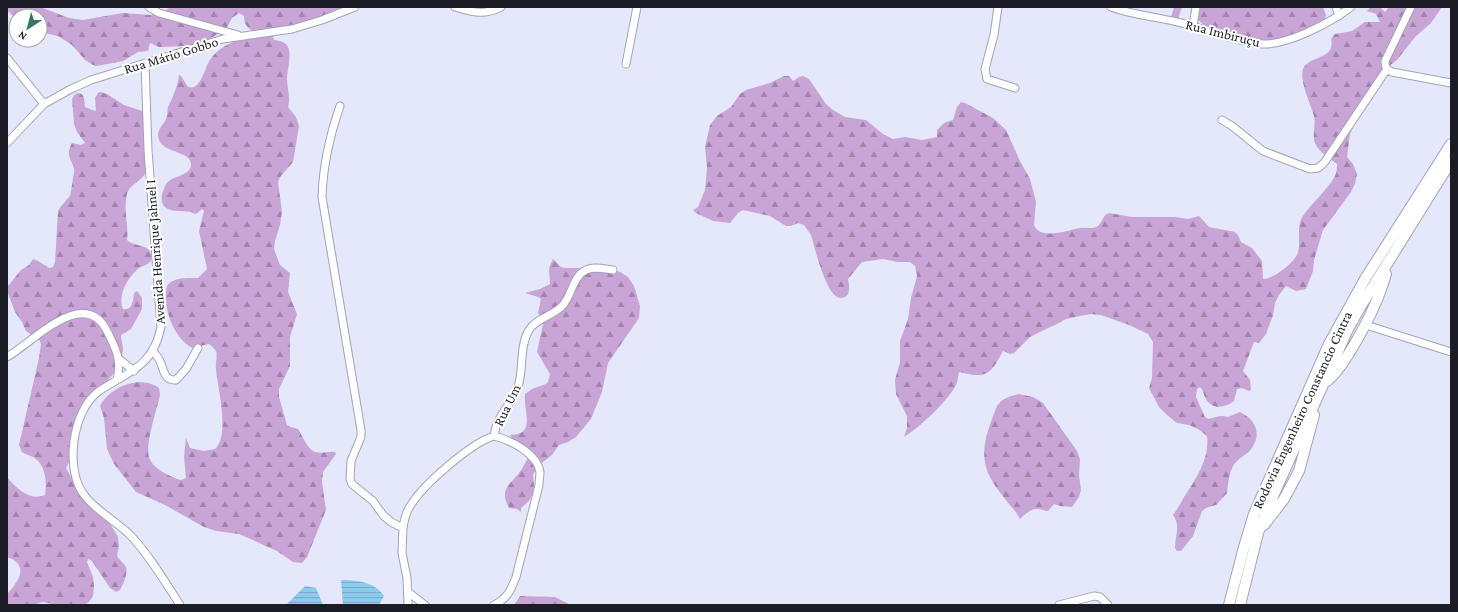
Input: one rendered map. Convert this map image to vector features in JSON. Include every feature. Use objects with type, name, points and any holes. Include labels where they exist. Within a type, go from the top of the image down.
[{"type":"highway","points":[[1447,158],[1451,140]]},
{"type":"highway","name":"Rodovia Engenheiro Constancio Cintra","points":[[1240,605],[1258,533],[1265,514],[1322,385],[1352,322],[1436,184],[1451,144]]},
{"type":"highway","name":"Rodovia Engenheiro Constancio Cintra","points":[[1229,605],[1254,514],[1329,344],[1351,304],[1447,158]]},
{"type":"highway","points":[[1322,385],[1332,378],[1366,325],[1383,285],[1389,262]]},
{"type":"highway","points":[[1258,533],[1284,499],[1299,471],[1303,460],[1317,397]]},
{"type":"street","points":[[149,7],[159,13],[240,36]]},
{"type":"street","name":"Rua Mário Gobbo","points":[[7,143],[44,104],[91,80],[223,39],[292,29],[322,20],[355,7]]},
{"type":"street","points":[[455,7],[484,13],[501,7]]},
{"type":"street","points":[[626,64],[638,7]]},
{"type":"street","points":[[998,7],[994,35],[985,74],[987,79],[1015,88]]},
{"type":"street","name":"Rua Imbiruçu","points":[[1111,7],[1136,15],[1193,26],[1261,44],[1272,44],[1321,27],[1351,7]]},
{"type":"street","points":[[1193,26],[1196,7]]},
{"type":"street","points":[[1336,7],[1339,16]]},
{"type":"street","points":[[1411,7],[1385,61],[1385,66],[1392,72],[1451,83]]},
{"type":"street","points":[[7,58],[44,104]]},
{"type":"street","name":"Avenida Henrique Jahnel I","points":[[145,63],[148,150],[161,327],[159,338],[153,351],[145,362],[134,371],[95,394],[89,400],[82,412],[74,441],[75,475],[79,487],[88,500],[130,535],[143,550],[180,605]]},
{"type":"street","points":[[1222,120],[1232,126],[1263,151],[1310,169],[1318,168],[1324,162],[1387,69]]},
{"type":"street","points":[[340,106],[330,137],[323,175],[322,197],[361,430],[361,437],[351,461],[350,479],[352,484],[374,501],[383,515],[391,522],[403,528]]},
{"type":"street","name":"Rua Um","points":[[494,605],[502,601],[511,588],[516,577],[539,485],[540,473],[538,466],[532,458],[523,449],[508,440],[494,436],[498,420],[517,388],[522,374],[522,353],[529,329],[534,324],[563,306],[582,272],[587,269],[598,268],[613,270]]},
{"type":"street","points":[[7,357],[59,320],[73,314],[86,314],[96,317],[104,326],[118,359],[117,380]]},
{"type":"street","points":[[1366,325],[1451,352]]},
{"type":"street","points":[[153,351],[159,358],[165,376],[169,379],[176,380],[186,369],[198,348]]},
{"type":"street","points":[[118,359],[134,371]]},
{"type":"street","points":[[408,605],[408,592],[403,558],[403,528],[404,518],[409,508],[426,486],[475,445],[494,436]]},
{"type":"street","points":[[408,592],[425,605]]},
{"type":"street","points":[[1058,605],[1094,596],[1100,597],[1108,605]]},
{"type":"green space","points":[[7,7],[43,8],[8,8],[8,11]]},
{"type":"green space","points":[[171,7],[355,7],[275,33],[273,37],[274,40],[285,44],[289,50],[287,79],[289,97],[288,107],[296,117],[299,126],[293,162],[280,177],[278,182],[282,212],[274,249],[280,265],[290,273],[288,292],[297,314],[290,337],[290,366],[279,389],[279,397],[287,425],[298,429],[312,451],[320,453],[335,452],[336,454],[323,472],[322,482],[326,510],[307,557],[302,563],[293,562],[277,551],[239,534],[216,531],[204,527],[165,505],[136,492],[114,464],[107,449],[104,418],[100,406],[111,393],[126,385],[143,383],[151,384],[159,388],[160,395],[152,426],[148,451],[149,457],[158,469],[167,475],[181,480],[186,478],[184,457],[186,438],[190,448],[204,451],[215,449],[219,443],[222,434],[222,411],[216,370],[216,351],[209,344],[192,348],[180,338],[172,324],[166,301],[166,291],[170,283],[174,280],[198,278],[207,269],[199,231],[204,211],[202,209],[196,214],[171,210],[164,206],[162,195],[166,184],[187,172],[191,166],[187,157],[164,146],[158,135],[167,118],[168,107],[176,88],[179,75],[188,87],[196,86],[214,55],[229,44],[253,34],[254,32],[246,26],[244,16],[239,13],[232,18],[226,29],[206,41],[186,46],[159,47],[150,43],[148,51],[138,52],[123,61],[97,66],[85,60],[72,45],[58,36],[48,34],[48,10],[69,18],[83,20],[123,13],[150,15],[159,14]]},
{"type":"green space","points":[[1174,7],[1182,7],[1178,19],[1171,17]]},
{"type":"green space","points":[[1194,7],[1323,7],[1326,15],[1325,19],[1289,40],[1249,41],[1205,26],[1197,19]]},
{"type":"green space","points":[[1370,7],[1380,7],[1385,12],[1389,7],[1442,7],[1431,23],[1415,37],[1397,60],[1384,70],[1372,99],[1354,125],[1350,134],[1347,157],[1353,164],[1357,174],[1355,184],[1351,192],[1323,230],[1314,260],[1313,271],[1306,289],[1296,291],[1286,286],[1275,303],[1273,315],[1266,334],[1259,343],[1254,342],[1243,371],[1250,380],[1251,390],[1249,391],[1242,388],[1237,389],[1234,401],[1219,407],[1209,403],[1200,387],[1197,389],[1196,397],[1205,417],[1208,419],[1220,416],[1228,417],[1240,412],[1250,418],[1257,432],[1252,448],[1235,463],[1231,470],[1227,493],[1216,505],[1202,511],[1193,536],[1181,551],[1177,551],[1175,548],[1177,523],[1173,515],[1201,469],[1206,453],[1207,436],[1198,429],[1189,425],[1177,423],[1159,407],[1149,388],[1152,378],[1153,342],[1148,334],[1129,325],[1101,315],[1091,314],[1066,319],[1030,337],[1014,353],[1010,354],[1003,351],[995,365],[987,373],[976,375],[959,372],[956,385],[947,399],[925,421],[904,437],[907,428],[907,416],[896,394],[895,380],[900,362],[900,341],[908,319],[911,298],[917,276],[915,266],[910,262],[897,262],[883,259],[862,262],[848,279],[848,294],[840,298],[830,289],[826,281],[811,235],[804,225],[798,223],[791,226],[786,226],[770,216],[743,210],[738,213],[730,223],[713,221],[693,210],[698,207],[705,190],[707,168],[705,147],[710,125],[717,116],[731,107],[740,94],[746,90],[770,83],[784,76],[789,76],[793,81],[803,76],[809,79],[826,104],[833,110],[845,117],[866,120],[883,134],[893,139],[905,137],[922,140],[937,137],[937,130],[944,123],[953,120],[957,107],[961,102],[993,118],[1006,130],[1030,179],[1036,202],[1034,225],[1037,230],[1048,234],[1080,228],[1094,228],[1099,225],[1105,215],[1109,213],[1132,217],[1175,217],[1188,219],[1199,216],[1209,227],[1235,232],[1241,242],[1252,248],[1262,261],[1263,279],[1267,279],[1278,274],[1293,261],[1299,248],[1299,229],[1301,220],[1324,192],[1337,171],[1337,164],[1322,152],[1315,143],[1314,116],[1304,86],[1302,74],[1303,69],[1311,61],[1330,51],[1331,39],[1335,34],[1352,31],[1365,22],[1380,22],[1376,14],[1367,11]]},
{"type":"green space","points":[[100,92],[107,94],[124,105],[142,111],[146,119],[148,147],[146,170],[143,177],[128,191],[126,212],[127,240],[147,248],[151,254],[151,261],[139,268],[131,276],[125,287],[121,298],[123,309],[131,307],[134,293],[137,291],[142,298],[142,309],[131,329],[121,335],[123,350],[121,360],[113,375],[92,399],[85,415],[70,461],[66,468],[85,501],[111,525],[118,537],[119,546],[117,556],[126,567],[126,576],[120,590],[116,592],[110,588],[92,561],[88,559],[87,562],[93,577],[94,586],[93,596],[89,602],[84,605],[57,605],[43,602],[33,605],[7,605],[7,595],[18,580],[20,568],[16,562],[7,557],[7,477],[23,492],[34,497],[45,495],[46,486],[42,466],[35,458],[22,452],[19,445],[41,344],[40,341],[26,331],[15,312],[8,293],[8,286],[21,270],[29,265],[33,259],[49,268],[53,267],[55,262],[58,211],[70,196],[74,173],[69,156],[70,148],[72,143],[81,145],[85,143],[77,132],[74,124],[72,99],[74,95],[78,93],[82,94],[85,107],[95,111],[95,98]]},
{"type":"green space","points":[[553,259],[561,267],[565,268],[607,268],[620,272],[628,277],[634,286],[640,306],[639,318],[608,363],[602,392],[591,419],[576,437],[559,445],[552,455],[538,466],[533,475],[533,493],[529,501],[521,508],[521,512],[517,509],[509,508],[506,502],[505,492],[506,488],[520,471],[529,456],[519,449],[510,435],[518,434],[526,427],[525,394],[532,389],[546,384],[550,374],[537,352],[543,324],[538,313],[541,299],[525,293],[540,289],[550,284],[549,268]]},
{"type":"green space","points":[[1019,394],[1033,397],[1043,403],[1077,451],[1080,459],[1079,475],[1081,490],[1079,497],[1072,507],[1054,504],[1048,511],[1033,509],[1020,519],[998,490],[987,471],[984,450],[986,437],[997,406],[1003,400]]},
{"type":"green space","points":[[520,596],[555,597],[571,605],[514,605]]},
{"type":"water","points":[[341,580],[359,581],[371,585],[380,591],[384,596],[379,605],[343,605]]},
{"type":"water","points":[[305,586],[316,588],[323,605],[286,605]]}]
